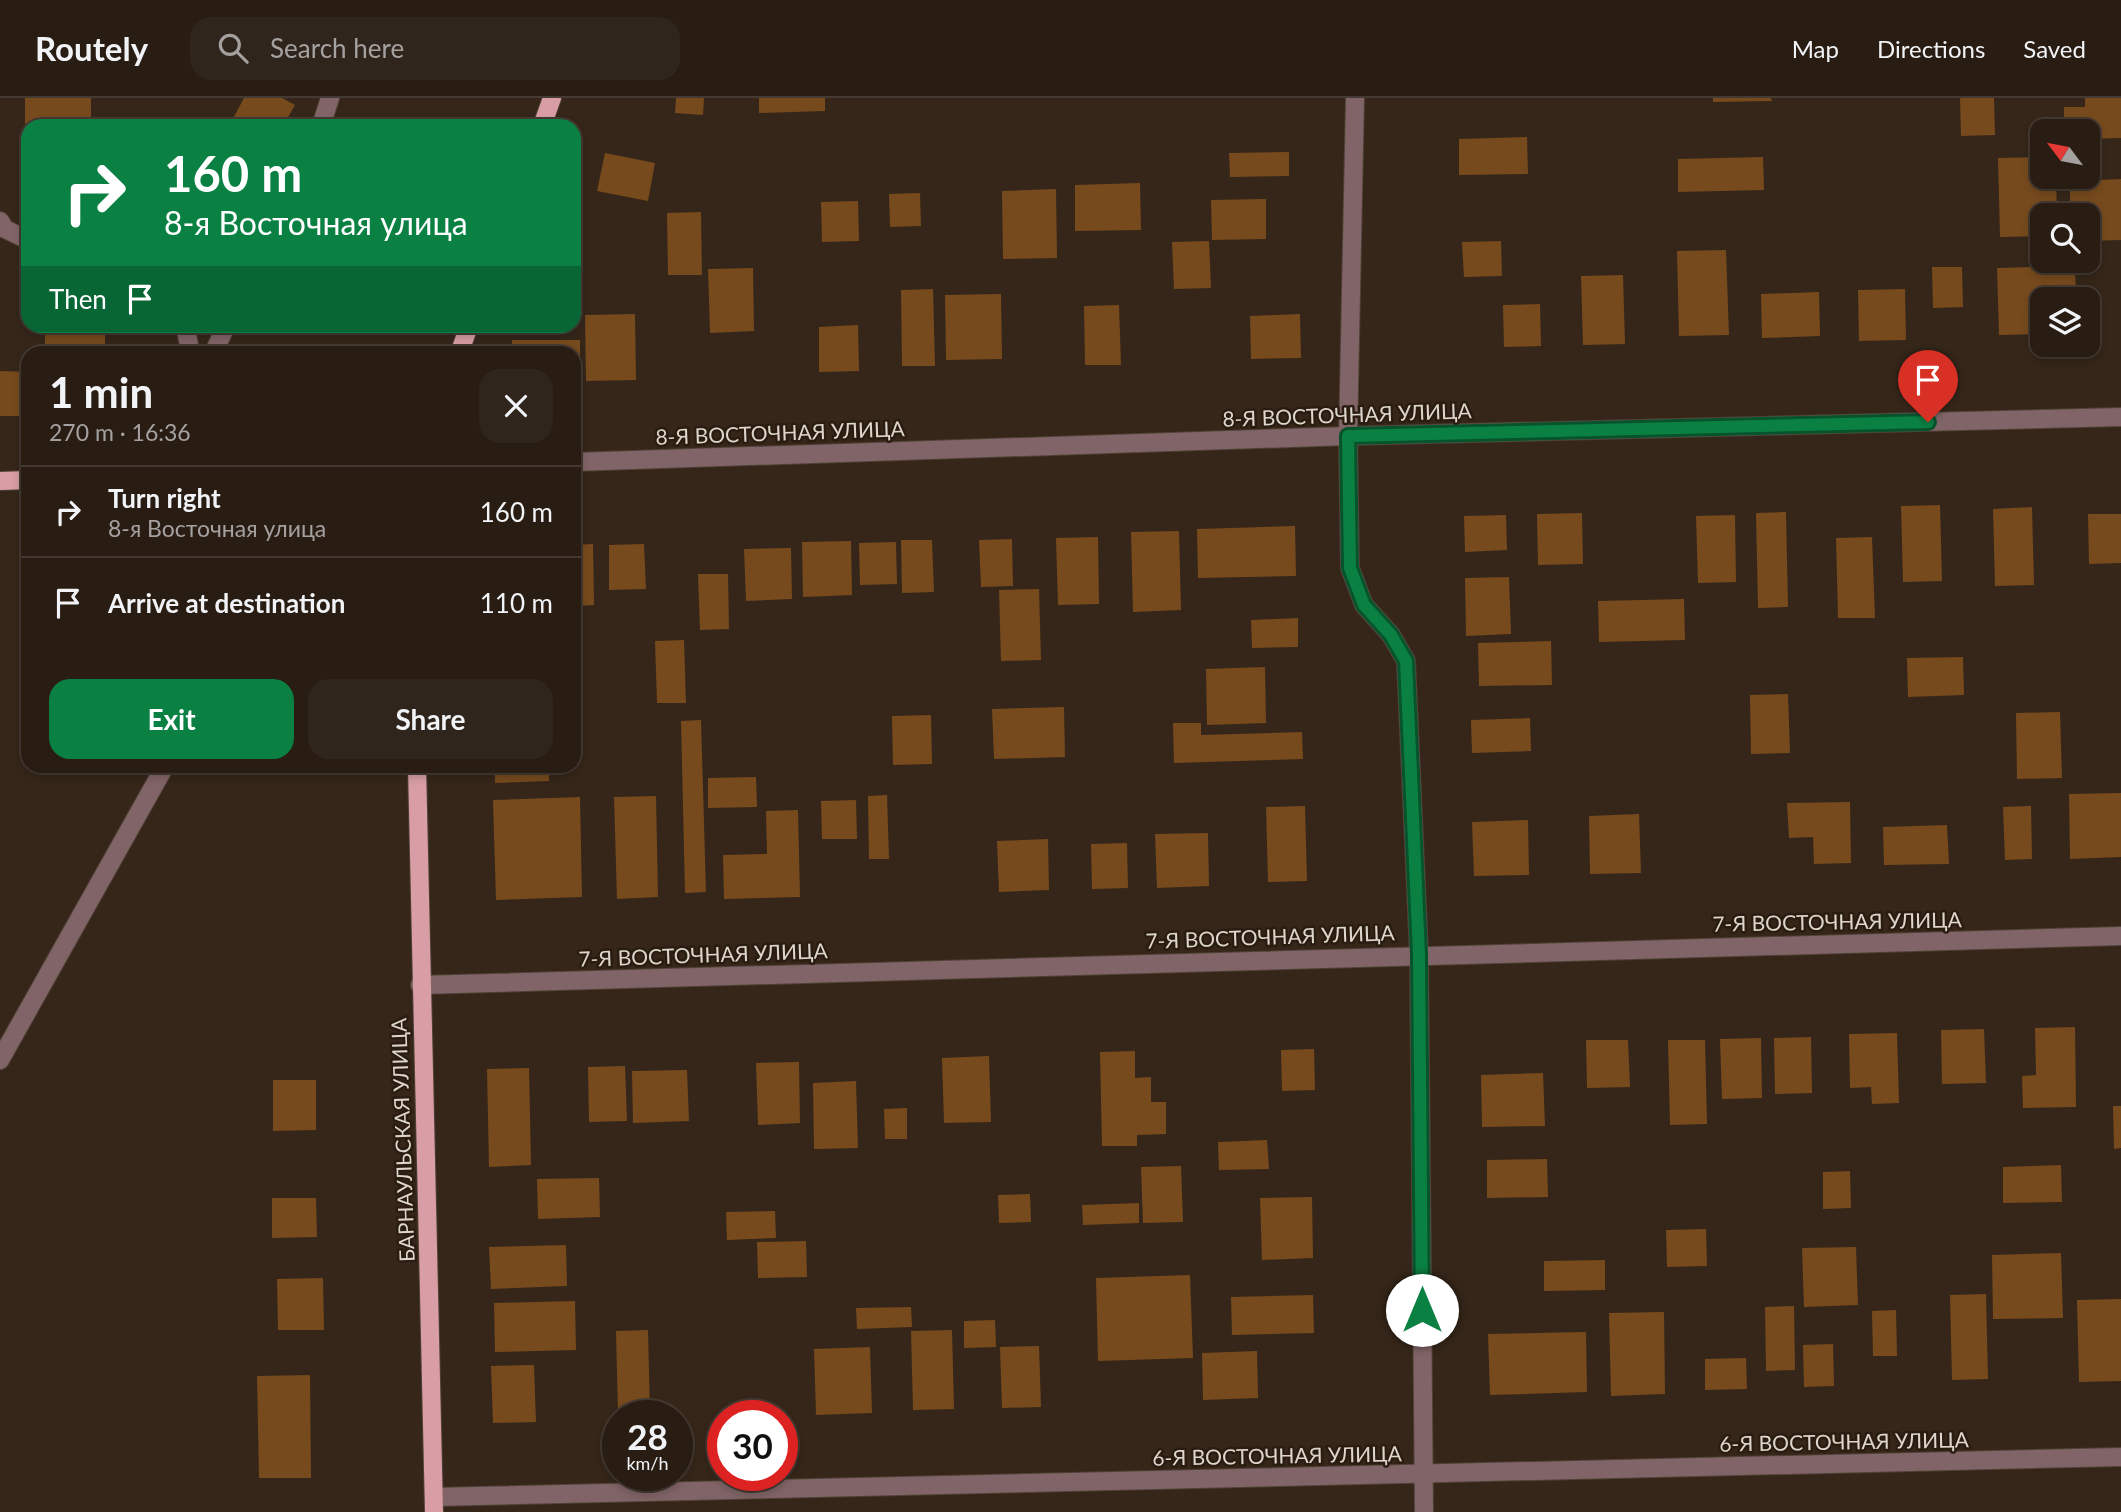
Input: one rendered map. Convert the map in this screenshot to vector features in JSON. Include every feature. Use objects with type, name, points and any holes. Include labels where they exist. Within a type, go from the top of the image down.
[{"type":"main road","points":[[544,119],[552,98]]},
{"type":"main road","points":[[0,481],[21,480]]},
{"type":"main road","name":"БАРНАУЛЬСКАЯ УЛИЦА","points":[[417,773],[434,1504]]},
{"type":"street","points":[[323,119],[330,98]]},
{"type":"street","points":[[1355,98],[1348,436],[1350,568],[1364,605],[1391,635],[1406,661],[1419,954],[1424,1512]]},
{"type":"street","points":[[0,220],[5,229],[21,237]]},
{"type":"street","name":"8-Я ВОСТОЧНАЯ УЛИЦА","points":[[581,462],[1348,436],[2121,417]]},
{"type":"street","points":[[0,1059],[160,773]]},
{"type":"street","name":"7-Я ВОСТОЧНАЯ УЛИЦА","points":[[421,985],[1419,954],[2121,936]]},
{"type":"street","name":"6-Я ВОСТОЧНАЯ УЛИЦА","points":[[434,1504],[2121,1457]]},
{"type":"building","points":[[25,98],[91,98],[91,119],[25,119]]},
{"type":"building","points":[[244,98],[282,98],[295,105],[287,119],[233,119]]},
{"type":"building","points":[[676,98],[704,98],[703,115],[675,113]]},
{"type":"building","points":[[759,98],[825,98],[825,111],[759,113]]},
{"type":"building","points":[[1713,98],[1771,98],[1772,101],[1713,102]]},
{"type":"building","points":[[1960,98],[1994,98],[1995,135],[1961,136]]},
{"type":"building","points":[[2085,98],[2121,98],[2121,138],[2100,139],[2100,119],[2064,119],[2064,107],[2085,107]]},
{"type":"building","points":[[1527,137],[1528,174],[1459,175],[1459,139]]},
{"type":"building","points":[[1289,152],[1289,176],[1230,177],[1229,153]]},
{"type":"building","points":[[605,153],[655,163],[648,201],[597,191]]},
{"type":"building","points":[[1763,157],[1764,190],[1678,192],[1678,159]]},
{"type":"building","points":[[2030,157],[2030,189],[2056,189],[2057,203],[2030,203],[2030,236],[2000,237],[1998,158]]},
{"type":"building","points":[[2121,179],[2121,240],[2100,241],[2100,203],[2070,203],[2070,189],[2100,189],[2100,180]]},
{"type":"building","points":[[1140,183],[1141,230],[1075,231],[1075,185]]},
{"type":"building","points":[[1056,189],[1057,258],[1003,259],[1002,191]]},
{"type":"building","points":[[920,193],[921,226],[890,227],[889,194]]},
{"type":"building","points":[[1266,199],[1266,239],[1212,240],[1211,200]]},
{"type":"building","points":[[858,201],[859,241],[822,242],[821,202]]},
{"type":"building","points":[[701,212],[702,275],[668,275],[667,213]]},
{"type":"building","points":[[1209,241],[1211,288],[1174,289],[1172,242]]},
{"type":"building","points":[[1501,241],[1502,276],[1464,277],[1462,242]]},
{"type":"building","points":[[1726,250],[1729,335],[1679,336],[1677,251]]},
{"type":"building","points":[[1932,267],[1962,267],[1963,307],[1933,308]]},
{"type":"building","points":[[2030,267],[2030,273],[2075,273],[2076,287],[2030,287],[2030,334],[1999,335],[1997,268]]},
{"type":"building","points":[[753,268],[754,331],[710,333],[708,269]]},
{"type":"building","points":[[1623,275],[1625,344],[1583,345],[1581,276]]},
{"type":"building","points":[[933,289],[935,366],[902,366],[901,290]]},
{"type":"building","points":[[1905,289],[1906,340],[1859,341],[1858,290]]},
{"type":"building","points":[[1819,292],[1820,336],[1762,338],[1761,294]]},
{"type":"building","points":[[1001,294],[1002,359],[946,360],[945,295]]},
{"type":"building","points":[[1540,304],[1541,346],[1504,347],[1503,305]]},
{"type":"building","points":[[1119,305],[1121,365],[1085,365],[1084,306]]},
{"type":"building","points":[[635,314],[636,380],[586,381],[585,315]]},
{"type":"building","points":[[1300,314],[1301,358],[1251,359],[1250,316]]},
{"type":"building","points":[[858,325],[859,371],[819,372],[819,327]]},
{"type":"building","points":[[45,333],[105,333],[105,346],[45,346]]},
{"type":"building","points":[[512,340],[580,340],[580,346],[512,346]]},
{"type":"building","points":[[0,371],[21,372],[21,416],[0,416]]},
{"type":"building","points":[[1940,505],[1942,581],[1903,582],[1901,506]]},
{"type":"building","points":[[2032,507],[2034,585],[1995,586],[1993,509]]},
{"type":"building","points":[[1786,512],[1788,607],[1758,608],[1756,513]]},
{"type":"building","points":[[1582,513],[1583,564],[1538,565],[1537,514]]},
{"type":"building","points":[[2088,514],[2121,514],[2121,563],[2089,564]]},
{"type":"building","points":[[1506,515],[1507,550],[1465,552],[1464,516]]},
{"type":"building","points":[[1735,515],[1736,582],[1698,583],[1696,516]]},
{"type":"building","points":[[1295,526],[1296,576],[1198,578],[1197,529]]},
{"type":"building","points":[[1179,531],[1181,610],[1133,612],[1131,532]]},
{"type":"building","points":[[1098,537],[1099,604],[1058,605],[1056,538]]},
{"type":"building","points":[[1872,537],[1875,618],[1838,618],[1836,538]]},
{"type":"building","points":[[1012,539],[1013,586],[981,587],[979,540]]},
{"type":"building","points":[[901,540],[932,540],[934,592],[902,593]]},
{"type":"building","points":[[851,541],[852,595],[803,597],[802,542]]},
{"type":"building","points":[[896,542],[897,584],[860,585],[859,543]]},
{"type":"building","points":[[593,544],[594,605],[581,606],[581,545]]},
{"type":"building","points":[[644,544],[646,589],[609,590],[609,545]]},
{"type":"building","points":[[791,548],[792,599],[746,601],[744,549]]},
{"type":"building","points":[[698,574],[728,574],[729,629],[700,630]]},
{"type":"building","points":[[1509,577],[1511,634],[1466,636],[1465,578]]},
{"type":"building","points":[[1039,589],[1041,660],[1001,661],[999,590]]},
{"type":"building","points":[[1684,599],[1685,640],[1599,642],[1598,601]]},
{"type":"building","points":[[1298,618],[1298,647],[1252,648],[1251,620]]},
{"type":"building","points":[[684,640],[686,703],[657,703],[655,641]]},
{"type":"building","points":[[1551,641],[1552,685],[1479,686],[1478,643]]},
{"type":"building","points":[[1963,657],[1964,695],[1908,697],[1907,658]]},
{"type":"building","points":[[1265,667],[1266,723],[1207,725],[1206,669]]},
{"type":"building","points":[[1788,694],[1790,753],[1751,754],[1750,695]]},
{"type":"building","points":[[1064,707],[1065,757],[994,759],[992,709]]},
{"type":"building","points":[[2060,712],[2062,778],[2017,779],[2016,713]]},
{"type":"building","points":[[931,715],[932,764],[893,765],[892,716]]},
{"type":"building","points":[[1530,718],[1531,751],[1472,753],[1471,720]]},
{"type":"building","points":[[701,720],[706,892],[685,893],[681,721]]},
{"type":"building","points":[[1173,723],[1201,723],[1201,735],[1302,732],[1303,759],[1174,763]]},
{"type":"building","points":[[495,773],[549,773],[549,781],[495,783]]},
{"type":"building","points":[[756,777],[757,807],[708,808],[708,778]]},
{"type":"building","points":[[2121,793],[2121,857],[2070,859],[2069,794]]},
{"type":"building","points":[[887,795],[889,859],[869,859],[868,796]]},
{"type":"building","points":[[656,796],[658,897],[617,899],[614,797]]},
{"type":"building","points":[[580,797],[582,897],[496,900],[493,800]]},
{"type":"building","points":[[856,800],[857,839],[822,839],[821,801]]},
{"type":"building","points":[[1850,802],[1851,863],[1814,864],[1813,837],[1789,838],[1787,803]]},
{"type":"building","points":[[1305,806],[1307,881],[1268,882],[1266,807]]},
{"type":"building","points":[[2031,806],[2032,859],[2005,860],[2003,807]]},
{"type":"building","points":[[798,810],[800,897],[724,899],[723,855],[767,854],[766,811]]},
{"type":"building","points":[[1639,814],[1641,873],[1590,874],[1589,816]]},
{"type":"building","points":[[1528,820],[1529,875],[1474,876],[1472,822]]},
{"type":"building","points":[[1947,825],[1949,864],[1884,865],[1883,827]]},
{"type":"building","points":[[1208,833],[1209,886],[1157,888],[1155,834]]},
{"type":"building","points":[[1048,839],[1049,890],[999,892],[997,841]]},
{"type":"building","points":[[1127,843],[1128,888],[1092,889],[1091,844]]},
{"type":"building","points":[[2075,1027],[2076,1107],[2023,1108],[2022,1076],[2036,1075],[2035,1028]]},
{"type":"building","points":[[1984,1029],[1986,1083],[1942,1084],[1941,1030]]},
{"type":"building","points":[[1897,1033],[1899,1103],[1872,1104],[1871,1087],[1850,1088],[1849,1034]]},
{"type":"building","points":[[1811,1037],[1812,1093],[1775,1094],[1774,1038]]},
{"type":"building","points":[[1761,1038],[1762,1098],[1722,1099],[1720,1039]]},
{"type":"building","points":[[1586,1040],[1628,1040],[1630,1087],[1587,1088]]},
{"type":"building","points":[[1668,1040],[1705,1040],[1707,1124],[1670,1125]]},
{"type":"building","points":[[1314,1049],[1315,1090],[1282,1091],[1281,1050]]},
{"type":"building","points":[[1135,1051],[1135,1078],[1151,1077],[1151,1102],[1166,1102],[1166,1134],[1137,1135],[1137,1146],[1102,1146],[1100,1052]]},
{"type":"building","points":[[989,1056],[991,1122],[944,1123],[942,1058]]},
{"type":"building","points":[[799,1062],[800,1123],[758,1125],[756,1063]]},
{"type":"building","points":[[625,1066],[627,1121],[589,1122],[588,1067]]},
{"type":"building","points":[[529,1068],[531,1165],[489,1167],[487,1069]]},
{"type":"building","points":[[687,1070],[689,1121],[633,1123],[632,1071]]},
{"type":"building","points":[[1543,1073],[1545,1126],[1482,1127],[1481,1075]]},
{"type":"building","points":[[273,1080],[316,1080],[316,1130],[273,1131]]},
{"type":"building","points":[[856,1081],[858,1148],[814,1149],[813,1083]]},
{"type":"building","points":[[2113,1106],[2121,1106],[2121,1148],[2114,1149]]},
{"type":"building","points":[[907,1108],[907,1139],[885,1139],[884,1109]]},
{"type":"building","points":[[1267,1140],[1269,1169],[1219,1170],[1218,1142]]},
{"type":"building","points":[[1547,1159],[1548,1197],[1487,1198],[1487,1160]]},
{"type":"building","points":[[2061,1165],[2062,1202],[2003,1203],[2003,1167]]},
{"type":"building","points":[[1181,1166],[1183,1222],[1143,1223],[1141,1167]]},
{"type":"building","points":[[1850,1171],[1851,1208],[1823,1209],[1823,1172]]},
{"type":"building","points":[[599,1178],[600,1217],[538,1219],[537,1179]]},
{"type":"building","points":[[1030,1194],[1031,1222],[999,1223],[998,1195]]},
{"type":"building","points":[[1312,1197],[1313,1258],[1262,1260],[1260,1198]]},
{"type":"building","points":[[272,1198],[316,1198],[317,1237],[272,1238]]},
{"type":"building","points":[[1139,1203],[1139,1223],[1083,1225],[1082,1205]]},
{"type":"building","points":[[775,1211],[776,1238],[727,1240],[726,1212]]},
{"type":"building","points":[[1706,1229],[1707,1266],[1667,1267],[1666,1230]]},
{"type":"building","points":[[806,1241],[807,1277],[758,1278],[757,1242]]},
{"type":"building","points":[[566,1245],[567,1286],[491,1289],[489,1247]]},
{"type":"building","points":[[1856,1247],[1858,1305],[1804,1307],[1802,1248]]},
{"type":"building","points":[[2061,1253],[2063,1318],[1993,1319],[1992,1255]]},
{"type":"building","points":[[1605,1260],[1605,1290],[1544,1291],[1544,1261]]},
{"type":"building","points":[[1190,1275],[1193,1358],[1098,1361],[1096,1278]]},
{"type":"building","points":[[323,1278],[324,1330],[278,1330],[277,1279]]},
{"type":"building","points":[[1986,1294],[1988,1379],[1952,1380],[1950,1295]]},
{"type":"building","points":[[1313,1295],[1314,1333],[1232,1335],[1231,1297]]},
{"type":"building","points":[[2121,1299],[2121,1381],[2079,1382],[2077,1300]]},
{"type":"building","points":[[575,1301],[576,1350],[495,1352],[494,1303]]},
{"type":"building","points":[[1794,1306],[1795,1370],[1766,1371],[1765,1307]]},
{"type":"building","points":[[911,1307],[912,1327],[857,1329],[856,1308]]},
{"type":"building","points":[[1896,1310],[1897,1356],[1873,1356],[1872,1311]]},
{"type":"building","points":[[1664,1312],[1665,1394],[1611,1396],[1609,1313]]},
{"type":"building","points":[[995,1320],[996,1347],[964,1348],[964,1321]]},
{"type":"building","points":[[648,1330],[650,1400],[618,1400],[616,1331]]},
{"type":"building","points":[[952,1330],[954,1409],[913,1410],[911,1331]]},
{"type":"building","points":[[1586,1332],[1587,1392],[1490,1395],[1488,1334]]},
{"type":"building","points":[[1833,1344],[1834,1386],[1804,1387],[1803,1345]]},
{"type":"building","points":[[1039,1346],[1041,1407],[1002,1408],[1000,1347]]},
{"type":"building","points":[[870,1347],[872,1413],[816,1415],[814,1349]]},
{"type":"building","points":[[1257,1351],[1258,1398],[1203,1400],[1202,1353]]},
{"type":"building","points":[[1746,1358],[1747,1389],[1705,1390],[1705,1359]]},
{"type":"building","points":[[534,1365],[536,1422],[493,1423],[491,1366]]},
{"type":"building","points":[[310,1375],[311,1478],[259,1478],[257,1376]]},
{"type":"route","points":[[1422,1310],[1419,954],[1406,661],[1391,635],[1364,605],[1350,568],[1348,436],[1928,422]]}]
